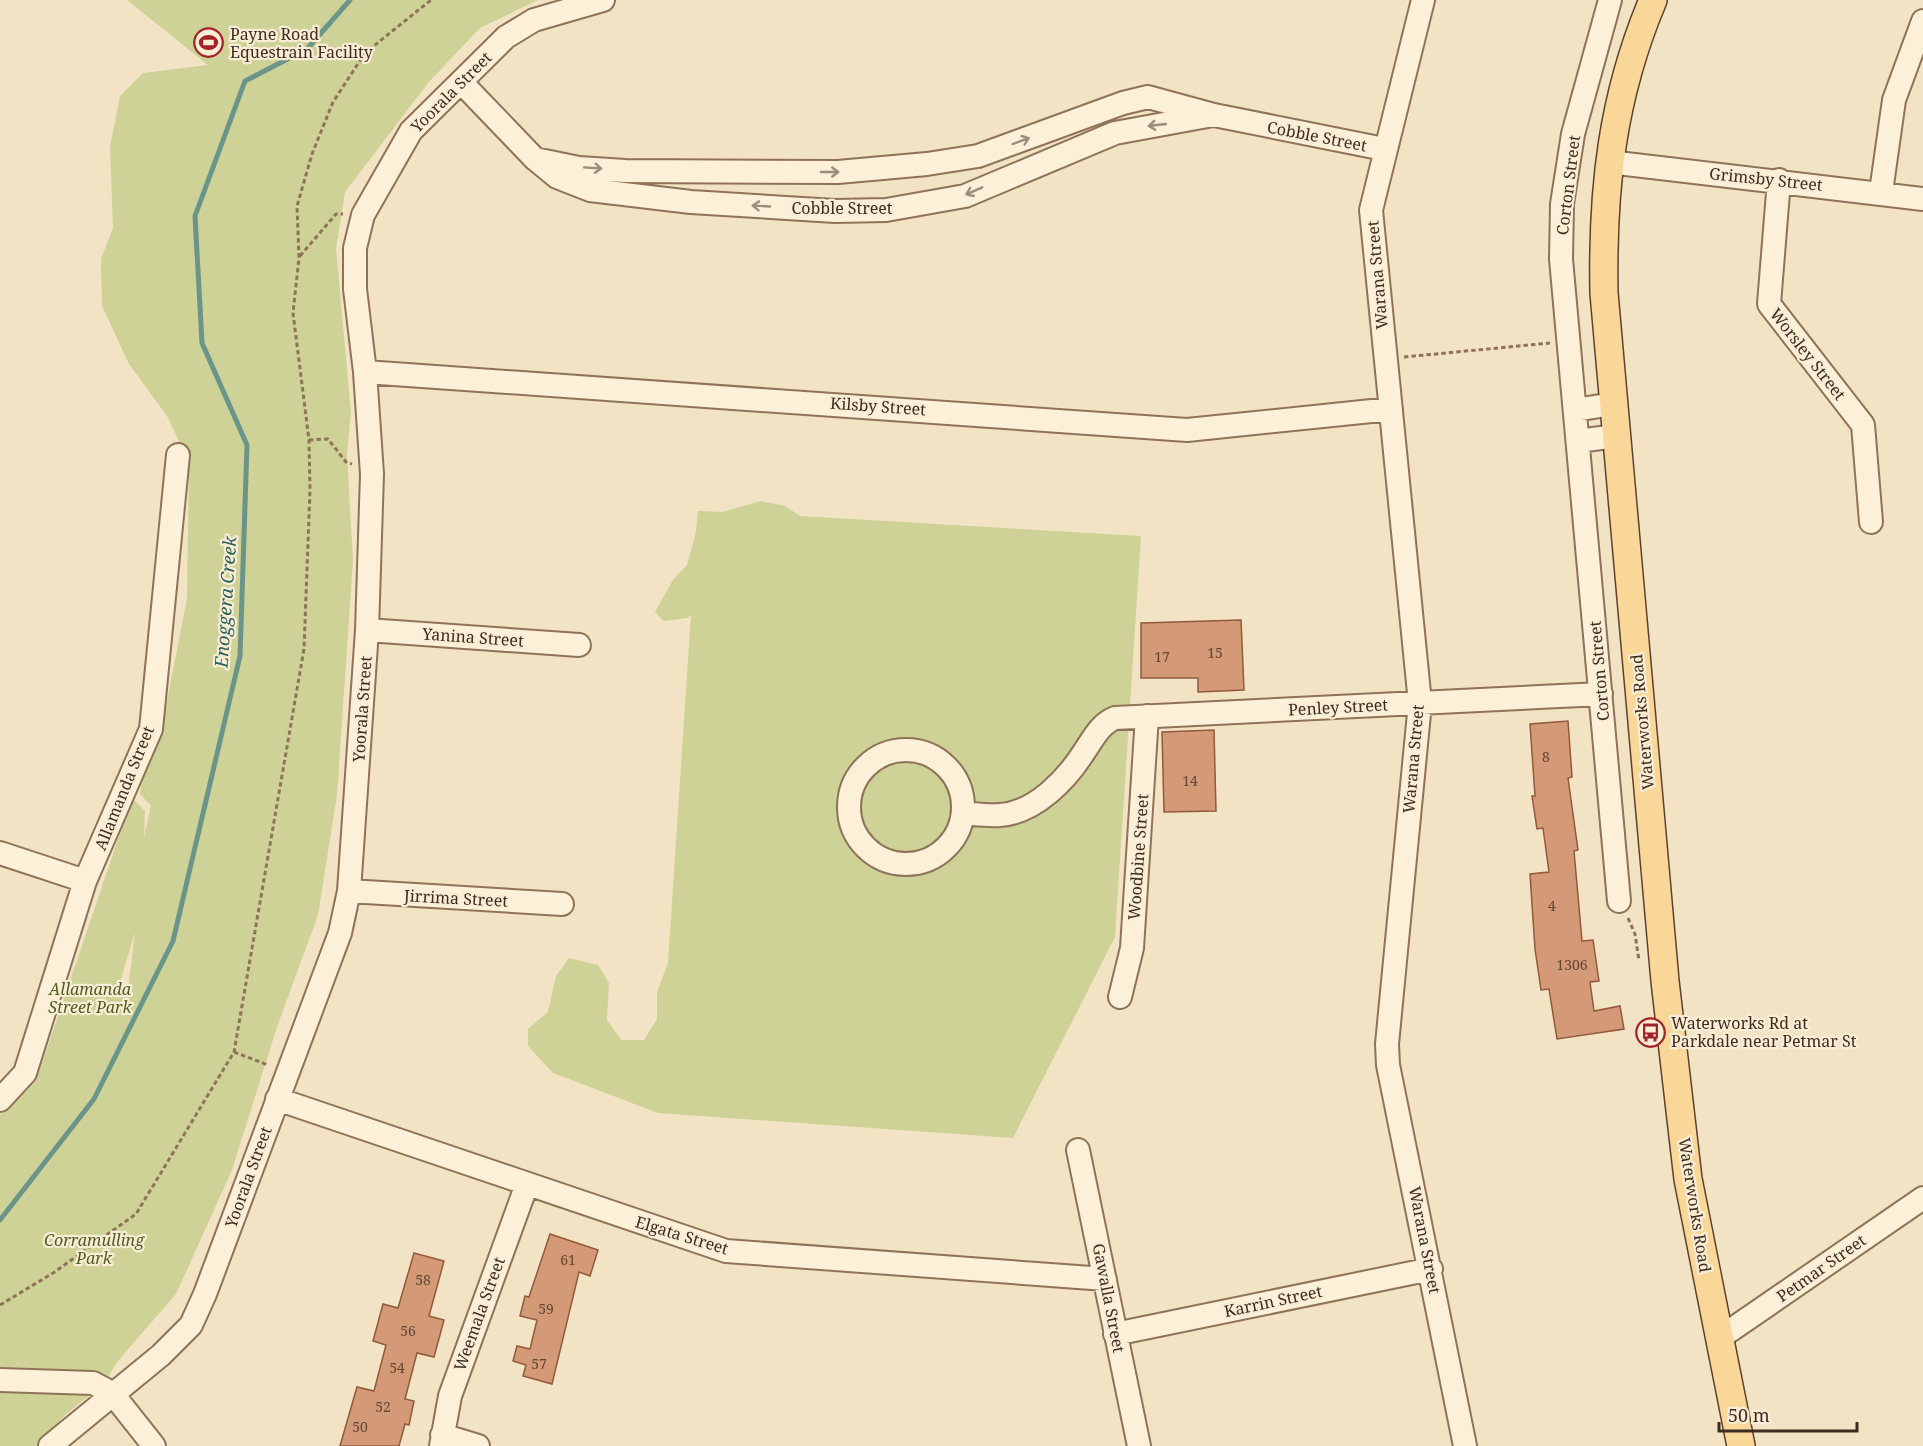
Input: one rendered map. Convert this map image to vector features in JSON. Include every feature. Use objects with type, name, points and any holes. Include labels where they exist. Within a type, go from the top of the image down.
[{"type":"main road","name":"Waterworks Road","points":[[1653,0],[1628,70],[1609,162],[1603,223],[1604,293],[1665,981],[1688,1179],[1741,1446]]},
{"type":"street","name":"Yoorala Street","points":[[50,1446],[161,1355],[190,1325],[340,933],[350,891],[367,630],[372,471],[365,372],[355,289],[355,248],[363,215],[411,131],[520,26],[603,0]]},
{"type":"street","name":"Warana Street","points":[[1423,0],[1384,149],[1371,210],[1420,703],[1387,1044],[1388,1065],[1465,1446]]},
{"type":"street","name":"Corton Street","points":[[1610,0],[1574,134],[1562,204],[1560,259],[1619,900]]},
{"type":"street","points":[[1881,192],[1894,100],[1923,21]]},
{"type":"street","name":"Cobble Street","points":[[461,82],[535,159],[557,177],[590,190],[691,202],[835,210],[886,210],[965,196],[1115,132],[1214,115]]},
{"type":"street","name":"Cobble Street","points":[[535,159],[579,168],[625,171],[838,172],[927,164],[978,156],[1148,97],[1214,115],[1384,149]]},
{"type":"street","name":"Grimsby Street","points":[[1609,162],[1881,192],[1923,199]]},
{"type":"street","name":"Worsley Street","points":[[1779,180],[1769,304],[1863,425],[1871,522]]},
{"type":"street","name":"Kilsby Street","points":[[365,372],[1187,430],[1390,409]]},
{"type":"street","points":[[1575,410],[1613,404]]},
{"type":"street","points":[[1578,441],[1616,436]]},
{"type":"street","name":"Allamanda Street","points":[[0,1100],[25,1073],[85,881],[151,729],[178,455]]},
{"type":"street","name":"Yanina Street","points":[[367,630],[579,645]]},
{"type":"street","name":"Penley Street","points":[[963,813],[1002,815],[1023,808],[1043,797],[1064,778],[1107,722],[1115,718],[1601,694]]},
{"type":"street","name":"Woodbine Street","points":[[1120,997],[1132,948],[1147,716]]},
{"type":"street","points":[[909,750],[927,754],[943,763],[955,778],[962,794],[963,813],[957,832],[946,848],[930,859],[911,864],[892,863],[874,855],[860,842],[851,825],[848,805],[852,787],[868,765],[891,751],[909,750]]},
{"type":"street","points":[[0,853],[85,881]]},
{"type":"street","name":"Jirrima Street","points":[[350,891],[562,904]]},
{"type":"street","name":"Elgata Street","points":[[277,1099],[726,1251],[1105,1279]]},
{"type":"street","name":"Gawalla Street","points":[[1078,1150],[1139,1446]]},
{"type":"street","name":"Weemala Street","points":[[442,1440],[450,1396],[527,1184]]},
{"type":"street","name":"Petmar Street","points":[[1718,1339],[1923,1198]]},
{"type":"street","name":"Karrin Street","points":[[1115,1334],[1431,1269]]},
{"type":"street","points":[[0,1380],[93,1383],[112,1393],[154,1446]]},
{"type":"street","points":[[442,1440],[478,1446]]},
{"type":"path","points":[[0,1305],[53,1273],[136,1214],[234,1052],[304,648],[310,490],[309,440],[293,313],[299,258],[297,206],[312,154],[333,102],[365,52],[430,0]]},
{"type":"path","points":[[299,258],[336,214],[363,215]]},
{"type":"path","points":[[1385,358],[1568,341]]},
{"type":"path","points":[[309,440],[328,439],[346,462],[372,471]]},
{"type":"path","points":[[234,1052],[288,1072]]},
{"type":"green space","name":"Corramulling Park","points":[[127,0],[538,0],[480,28],[428,83],[345,192],[336,249],[351,412],[347,455],[353,561],[337,795],[318,915],[277,1027],[232,1170],[176,1294],[117,1362],[104,1384],[66,1414],[37,1446],[0,1446],[0,1115],[36,1081],[132,798],[145,811],[144,837],[151,806],[140,794],[141,786],[165,711],[187,598],[189,462],[167,416],[129,364],[102,306],[101,259],[113,228],[110,147],[120,96],[143,73],[208,65]],"holes":[[[135,932],[128,990],[116,996]]]},
{"type":"green space","points":[[761,501],[785,506],[800,516],[1141,536],[1115,937],[1013,1138],[658,1113],[553,1073],[528,1046],[528,1029],[548,1012],[556,976],[569,958],[598,965],[609,983],[607,1020],[621,1040],[644,1040],[657,1019],[657,992],[668,963],[691,614],[688,618],[663,621],[655,612],[673,580],[687,565],[696,532],[698,511],[723,512]]},
{"type":"building","points":[[1241,620],[1244,690],[1198,692],[1198,678],[1141,678],[1141,623]]},
{"type":"building","points":[[1568,721],[1572,777],[1568,778],[1578,850],[1574,851],[1582,941],[1593,940],[1599,981],[1590,982],[1594,1011],[1620,1006],[1624,1029],[1557,1039],[1549,989],[1541,990],[1535,949],[1530,874],[1549,872],[1543,828],[1537,829],[1532,796],[1535,796],[1530,724]]},
{"type":"building","points":[[1214,730],[1216,811],[1164,812],[1162,732]]},
{"type":"building","points":[[550,1234],[598,1250],[590,1276],[579,1272],[552,1384],[523,1376],[526,1365],[513,1361],[517,1346],[530,1349],[537,1320],[520,1316],[525,1296],[529,1297]]},
{"type":"building","points":[[414,1253],[444,1261],[429,1316],[444,1320],[434,1357],[417,1353],[405,1399],[414,1401],[409,1425],[405,1424],[399,1446],[340,1446],[357,1387],[374,1391],[386,1345],[373,1341],[383,1304],[398,1308]]},
{"type":"waterway","name":"Enoggera Creek","points":[[0,1220],[94,1099],[173,941],[240,656],[247,445],[202,343],[195,216],[245,81],[307,49],[350,0]]},
{"type":"place","name":"Payne Road Equestrain Facility","points":[[209,43]]},
{"type":"place","name":"Waterworks Rd at Parkdale near Petmar St","points":[[1650,1032]]},
{"type":"park label","name":"Allamanda Street Park","points":[[90,998]]}]
